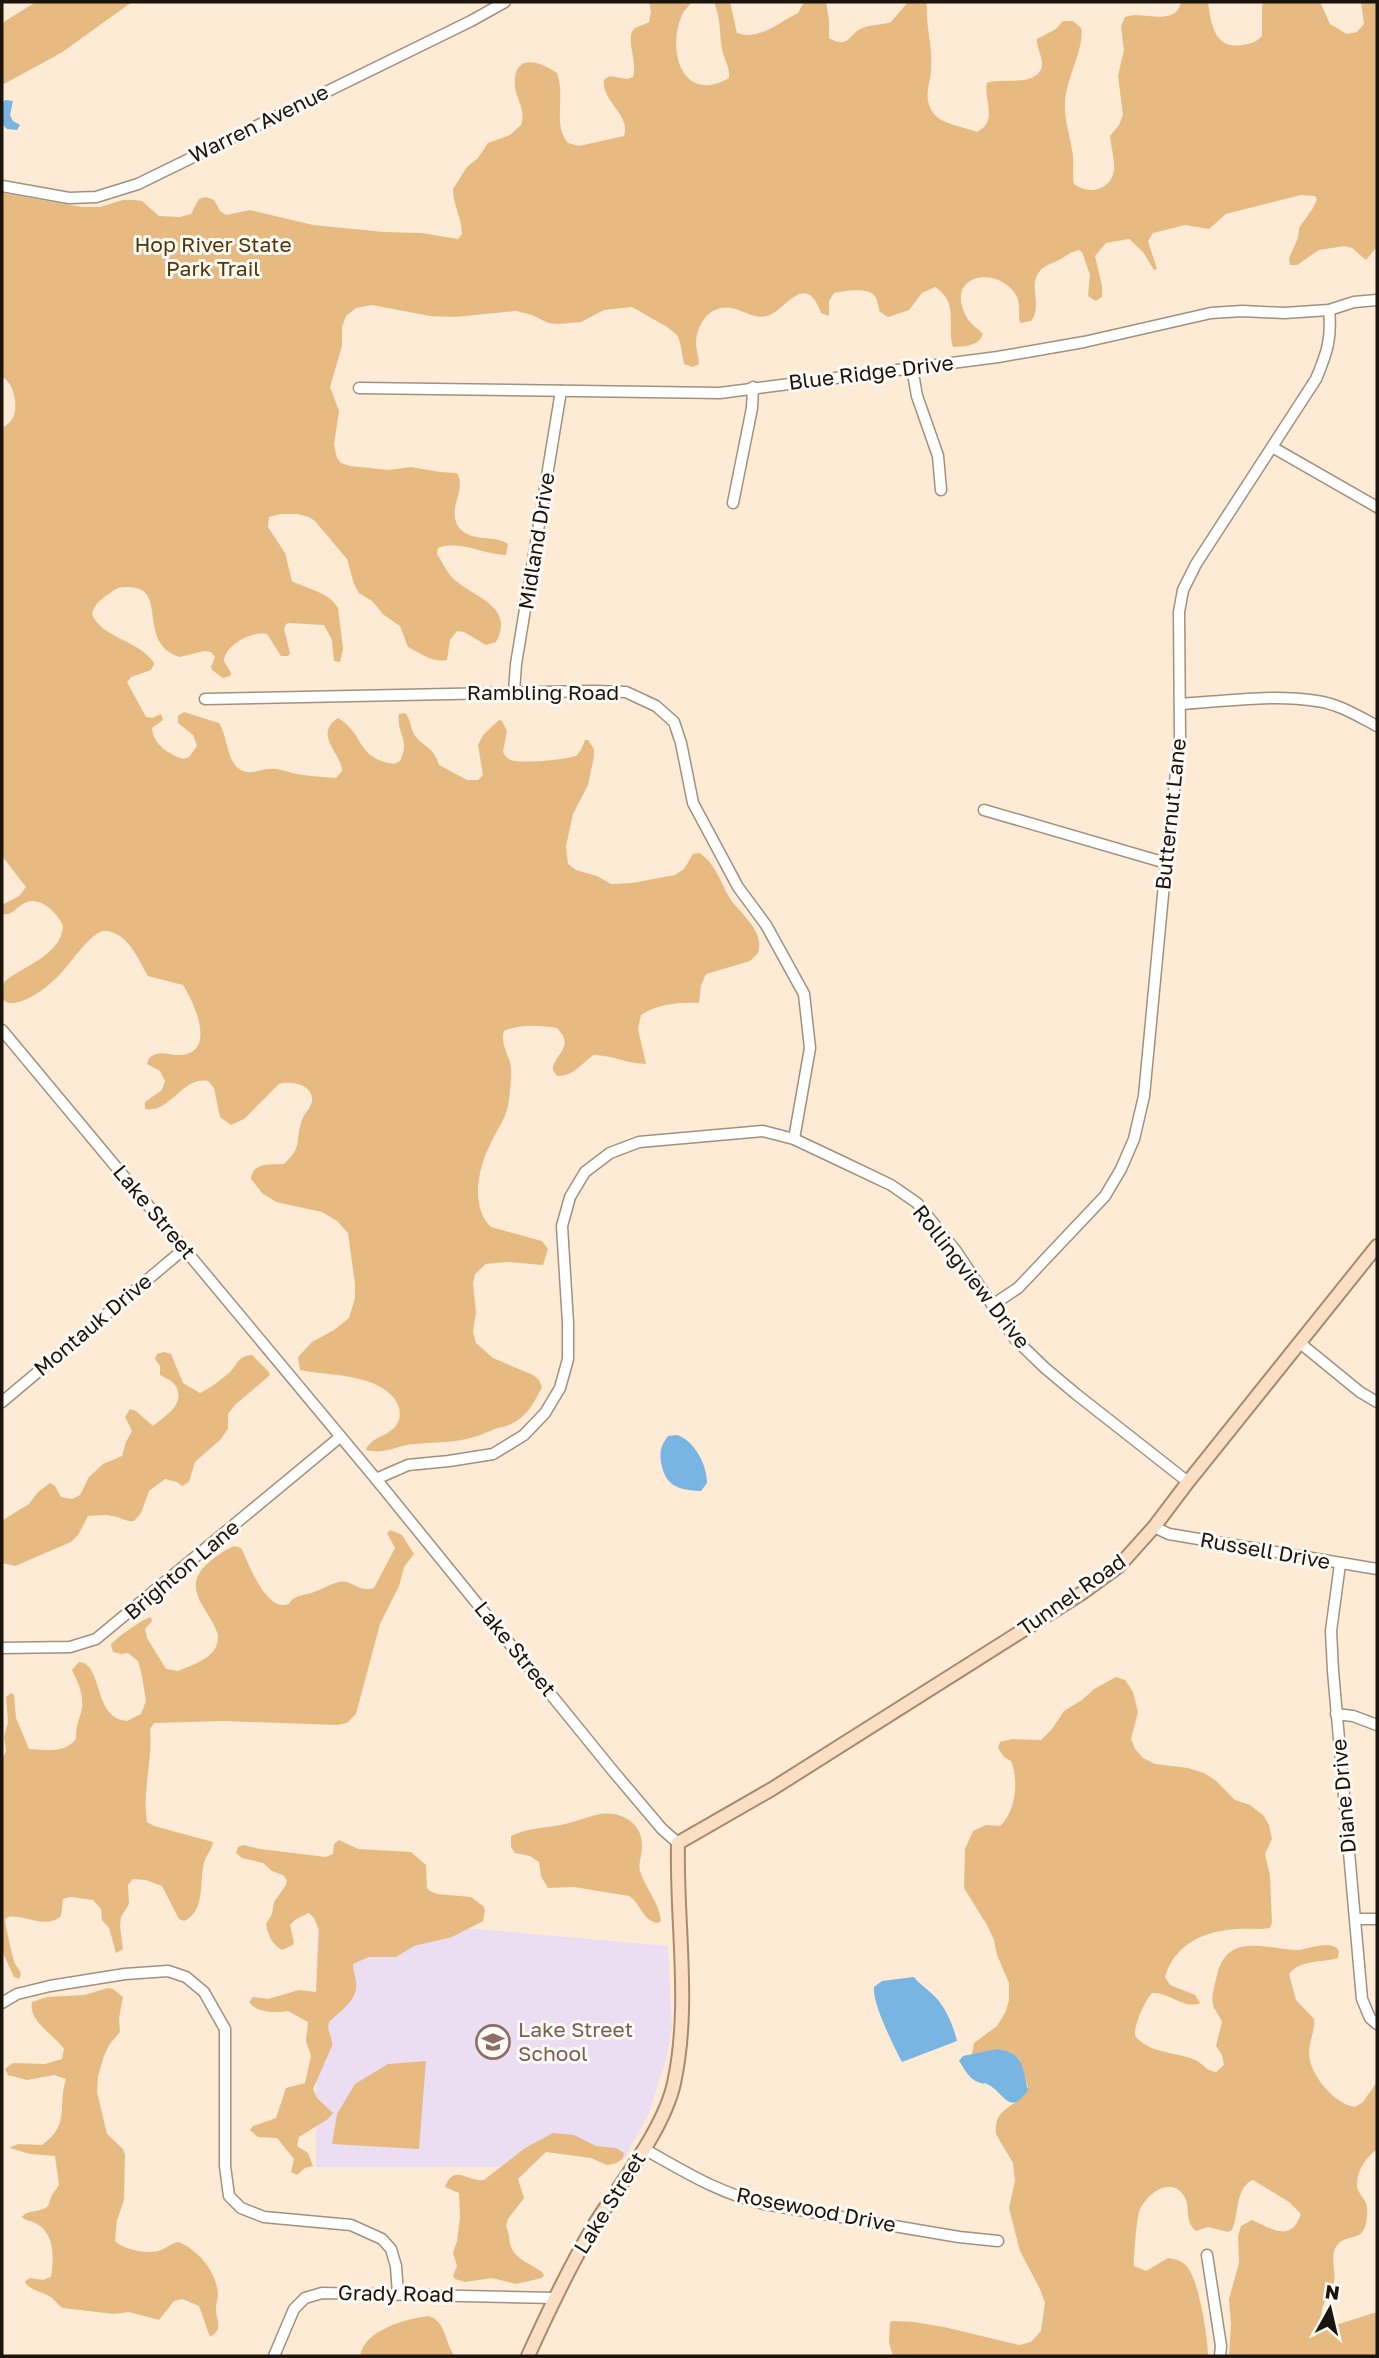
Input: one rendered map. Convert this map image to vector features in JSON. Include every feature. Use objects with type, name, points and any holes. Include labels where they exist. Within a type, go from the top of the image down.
[{"type":"main road","name":"Tunnel Road","points":[[678,1843],[772,1789],[1082,1593],[1119,1566],[1154,1527],[1377,1247]]},
{"type":"main road","name":"Lake Street","points":[[528,2356],[554,2298],[594,2226],[643,2149],[666,2108],[674,2085],[682,2000],[678,1843]]},
{"type":"street","name":"Warren Avenue","points":[[2,186],[69,198],[96,197],[138,184],[505,2]]},
{"type":"street","name":"Blue Ridge Drive","points":[[359,388],[720,393],[912,369],[1084,342],[1211,313],[1329,310],[1353,302],[1377,300]]},
{"type":"street","name":"Butternut Lane","points":[[993,1304],[1018,1288],[1105,1196],[1134,1139],[1144,1096],[1180,737],[1179,612],[1183,590],[1196,564],[1316,379],[1326,355],[1331,331],[1329,310]]},
{"type":"street","points":[[912,369],[917,396],[938,456],[942,489]]},
{"type":"street","points":[[733,503],[752,408],[753,387]]},
{"type":"street","name":"Midland Drive","points":[[514,692],[516,664],[561,391]]},
{"type":"street","points":[[1272,446],[1377,507]]},
{"type":"street","name":"Rambling Road","points":[[205,699],[626,692],[656,706],[674,722],[693,803],[738,887],[766,925],[804,994],[810,1048],[794,1139]]},
{"type":"street","points":[[1181,704],[1256,699],[1317,701],[1342,708],[1377,726]]},
{"type":"street","points":[[984,810],[1166,863]]},
{"type":"street","name":"Lake Street","points":[[2,1030],[376,1479],[613,1771],[662,1829],[678,1843]]},
{"type":"street","name":"Rollingview Drive","points":[[376,1479],[408,1465],[493,1454],[524,1435],[545,1413],[560,1388],[568,1359],[562,1226],[570,1197],[585,1171],[610,1153],[639,1142],[763,1131],[794,1139],[891,1185],[917,1203],[956,1251],[1015,1339],[1045,1368],[1188,1482]]},
{"type":"street","name":"Montauk Drive","points":[[2,1402],[184,1249]]},
{"type":"street","points":[[1300,1343],[1360,1392],[1377,1402]]},
{"type":"street","name":"Brighton Lane","points":[[2,1648],[70,1647],[96,1639],[340,1437]]},
{"type":"street","name":"Russell Drive","points":[[1154,1527],[1169,1534],[1377,1569]]},
{"type":"street","name":"Diane Drive","points":[[1340,1564],[1331,1631],[1336,1714],[1362,1999],[1370,2018],[1377,2024]]},
{"type":"street","points":[[1336,1714],[1353,1716],[1377,1725]]},
{"type":"street","points":[[1356,1919],[1377,1919]]},
{"type":"street","points":[[2,2003],[17,1994],[125,1973],[168,1971],[187,1978],[204,1992],[225,2029],[225,2166],[229,2196],[241,2208],[264,2217],[351,2225],[382,2239],[391,2249],[396,2266],[398,2294]]},
{"type":"street","name":"Rosewood Drive","points":[[643,2149],[733,2196],[764,2204],[998,2241]]},
{"type":"street","points":[[1208,2255],[1221,2346],[1220,2356]]},
{"type":"street","name":"Grady Road","points":[[274,2356],[294,2309],[304,2298],[322,2293],[554,2298]]},
{"type":"shaded area","name":"Lake Street School","points":[[317,1915],[668,1946],[672,2027],[667,2056],[649,2113],[623,2161],[526,2146],[516,2167],[316,2167]]},
{"type":"green space","points":[[36,2],[132,2],[61,53],[2,85],[2,23]]},
{"type":"green space","name":"Hop River State Park Trail","points":[[649,2],[692,2],[682,15],[678,29],[678,58],[682,70],[690,79],[700,85],[713,85],[729,78],[714,2],[730,2],[737,33],[754,35],[798,13],[804,2],[826,2],[829,38],[841,42],[863,28],[891,22],[908,2],[927,2],[931,60],[929,105],[940,119],[977,132],[984,127],[989,116],[987,83],[1018,81],[1039,73],[1042,59],[1037,39],[1056,29],[1063,21],[1073,21],[1081,28],[1082,36],[1066,93],[1066,116],[1073,156],[1074,184],[1092,190],[1104,187],[1114,170],[1110,136],[1123,115],[1118,76],[1124,50],[1121,26],[1125,17],[1166,16],[1178,10],[1181,2],[1208,2],[1213,26],[1220,39],[1225,43],[1242,45],[1262,36],[1264,2],[1320,2],[1330,24],[1347,34],[1357,32],[1364,24],[1361,2],[1377,2],[1377,247],[1366,260],[1352,248],[1345,246],[1319,250],[1297,265],[1290,265],[1289,258],[1298,238],[1299,228],[1317,199],[1315,196],[1301,195],[1226,214],[1209,229],[1185,225],[1153,233],[1148,241],[1157,269],[1154,270],[1143,252],[1129,239],[1106,243],[1095,256],[1102,286],[1102,297],[1096,301],[1088,296],[1090,275],[1082,252],[1079,250],[1071,253],[1045,267],[1038,274],[1035,280],[1035,315],[1031,321],[1021,323],[1019,320],[1018,300],[1009,287],[999,280],[977,278],[968,283],[962,291],[961,303],[967,318],[983,334],[971,345],[953,347],[950,307],[943,293],[935,287],[922,293],[909,310],[888,317],[880,312],[874,295],[866,291],[834,293],[829,301],[829,316],[821,313],[815,300],[808,294],[802,294],[795,296],[774,313],[763,317],[727,308],[713,311],[699,327],[696,343],[699,364],[693,367],[684,364],[677,335],[632,307],[604,310],[581,322],[559,324],[548,323],[516,311],[455,317],[430,316],[372,305],[356,308],[346,316],[342,327],[342,346],[330,387],[339,411],[334,445],[337,458],[341,463],[350,466],[389,470],[411,467],[457,473],[460,486],[455,519],[458,526],[468,535],[508,544],[506,555],[454,545],[438,548],[437,554],[453,578],[497,612],[501,620],[501,630],[496,642],[486,645],[464,632],[457,631],[450,640],[447,660],[442,661],[408,647],[400,626],[359,593],[347,559],[315,521],[297,514],[269,517],[268,527],[285,553],[292,581],[329,598],[338,608],[343,649],[340,662],[334,661],[332,640],[324,625],[289,623],[284,629],[290,653],[288,656],[281,656],[267,634],[247,637],[240,640],[225,655],[224,661],[231,673],[223,678],[212,670],[215,657],[211,652],[204,651],[180,657],[167,650],[155,629],[148,596],[140,589],[118,588],[97,603],[92,614],[97,622],[111,634],[137,647],[153,661],[151,670],[131,677],[127,682],[146,717],[152,718],[161,714],[163,720],[152,728],[153,734],[159,744],[172,754],[183,759],[189,757],[197,746],[193,735],[178,723],[178,716],[184,712],[219,723],[234,764],[242,771],[276,769],[336,778],[342,771],[341,765],[328,738],[328,731],[338,718],[347,724],[373,757],[394,764],[400,761],[403,753],[404,742],[399,727],[399,714],[405,713],[417,739],[431,750],[439,765],[467,780],[478,780],[483,775],[478,745],[483,735],[499,720],[507,731],[503,752],[514,761],[573,757],[582,748],[585,740],[588,740],[594,749],[594,756],[588,785],[573,814],[566,846],[568,864],[611,884],[632,883],[675,875],[684,869],[693,854],[700,853],[715,870],[731,900],[751,924],[758,938],[758,953],[750,961],[706,974],[701,985],[699,1003],[669,1004],[641,1015],[638,1029],[646,1064],[594,1055],[573,1071],[557,1076],[553,1066],[565,1043],[557,1028],[530,1026],[504,1031],[504,1045],[511,1067],[509,1100],[504,1118],[482,1165],[478,1187],[480,1209],[491,1227],[542,1241],[548,1249],[543,1265],[507,1262],[486,1264],[475,1274],[473,1284],[476,1312],[473,1332],[476,1343],[493,1358],[533,1375],[542,1387],[526,1413],[507,1426],[464,1440],[408,1445],[386,1451],[366,1450],[372,1441],[395,1427],[400,1414],[396,1401],[388,1392],[365,1380],[300,1370],[298,1357],[312,1342],[349,1318],[355,1298],[355,1284],[348,1233],[337,1221],[322,1212],[276,1202],[262,1193],[251,1179],[258,1167],[284,1164],[294,1152],[302,1120],[312,1101],[309,1091],[295,1083],[279,1084],[244,1119],[231,1125],[220,1117],[214,1088],[208,1081],[191,1084],[162,1106],[145,1109],[145,1102],[162,1090],[165,1081],[160,1071],[147,1064],[149,1058],[157,1054],[181,1055],[192,1052],[198,1045],[200,1025],[183,985],[148,976],[128,944],[120,936],[110,932],[104,931],[93,937],[58,976],[37,994],[14,1003],[2,999],[5,981],[49,952],[61,936],[63,926],[44,904],[33,901],[23,904],[9,914],[2,914],[2,905],[19,896],[26,887],[2,856],[2,428],[13,417],[15,404],[12,388],[2,377],[2,193],[82,207],[100,207],[123,200],[135,200],[142,201],[159,216],[180,217],[191,214],[199,199],[206,197],[214,200],[220,211],[226,215],[250,210],[313,225],[421,233],[458,239],[462,228],[453,189],[467,167],[478,158],[488,143],[510,135],[521,125],[522,110],[515,87],[515,76],[522,64],[535,63],[557,73],[561,128],[568,143],[579,146],[624,136],[623,121],[607,95],[604,80],[610,76],[627,79],[633,77],[631,34],[634,29],[649,22]]},
{"type":"green space","points":[[157,1354],[171,1354],[183,1383],[200,1393],[223,1378],[247,1356],[252,1355],[270,1375],[228,1414],[228,1429],[220,1440],[195,1462],[189,1482],[182,1486],[165,1479],[149,1491],[141,1513],[134,1521],[109,1515],[88,1516],[71,1542],[15,1566],[2,1563],[3,1520],[29,1504],[38,1492],[50,1483],[61,1497],[72,1499],[80,1495],[89,1477],[103,1464],[122,1456],[132,1431],[125,1417],[130,1409],[153,1426],[173,1409],[178,1392],[172,1382],[160,1375],[160,1366],[155,1359]]},
{"type":"green space","points":[[390,1530],[402,1535],[414,1554],[404,1567],[399,1586],[380,1624],[356,1714],[347,1723],[154,1723],[150,1729],[147,1822],[213,1842],[204,1863],[199,1903],[191,1916],[184,1921],[179,1919],[162,1886],[133,1879],[128,1885],[129,1904],[121,1917],[123,1949],[116,1953],[109,1928],[102,1920],[101,1909],[93,1900],[71,1897],[63,1899],[61,1916],[48,1922],[8,1917],[5,1919],[9,1941],[15,1964],[21,1974],[19,1979],[14,1977],[2,1951],[2,1760],[6,1751],[4,1737],[8,1722],[6,1697],[11,1693],[14,1695],[16,1718],[29,1749],[54,1750],[66,1747],[76,1739],[82,1710],[81,1692],[72,1670],[79,1662],[87,1665],[92,1672],[108,1711],[116,1718],[127,1721],[141,1714],[146,1701],[142,1676],[138,1661],[128,1653],[113,1652],[111,1645],[130,1629],[151,1617],[152,1621],[145,1629],[147,1638],[166,1669],[178,1671],[205,1659],[215,1649],[218,1635],[200,1600],[196,1583],[199,1574],[216,1557],[234,1546],[241,1548],[264,1592],[277,1604],[285,1605],[298,1596],[339,1582],[348,1582],[363,1589],[374,1588],[395,1548],[387,1533]]},
{"type":"green space","points":[[1116,1677],[1125,1680],[1133,1692],[1138,1712],[1131,1739],[1143,1758],[1155,1764],[1204,1773],[1235,1800],[1250,1805],[1264,1816],[1272,1839],[1265,1854],[1270,1876],[1270,1928],[1225,1930],[1203,1936],[1184,1947],[1176,1955],[1165,1977],[1170,1985],[1195,1995],[1200,2003],[1183,2003],[1159,1993],[1152,1993],[1140,2014],[1135,2036],[1147,2046],[1193,2059],[1216,2072],[1224,2065],[1216,2046],[1222,2022],[1214,2008],[1213,1996],[1217,1975],[1229,1953],[1248,1946],[1295,1950],[1322,1945],[1337,1948],[1338,1958],[1305,1964],[1289,1974],[1296,2000],[1314,2019],[1309,2049],[1310,2061],[1324,2087],[1339,2100],[1355,2107],[1363,2102],[1377,2082],[1377,2149],[1362,2165],[1357,2180],[1358,2190],[1367,2207],[1365,2227],[1360,2234],[1341,2241],[1335,2248],[1334,2282],[1323,2306],[1322,2316],[1323,2322],[1339,2324],[1377,2312],[1377,2356],[1229,2356],[1229,2299],[1239,2263],[1238,2236],[1241,2226],[1252,2220],[1274,2230],[1286,2231],[1297,2223],[1301,2214],[1289,2202],[1253,2180],[1240,2195],[1234,2224],[1228,2232],[1208,2227],[1196,2231],[1189,2222],[1185,2196],[1175,2188],[1163,2188],[1151,2195],[1139,2212],[1134,2266],[1146,2271],[1168,2258],[1186,2266],[1199,2297],[1208,2356],[893,2356],[889,2343],[890,2322],[893,2321],[944,2327],[1019,2345],[1031,2342],[1041,2331],[1045,2303],[1020,2251],[1009,2208],[1015,2181],[1013,2163],[996,2134],[999,2117],[1028,2087],[1019,2059],[1010,2052],[972,2054],[974,2043],[997,2026],[1006,2011],[1009,1983],[987,1925],[964,1888],[965,1849],[973,1831],[986,1825],[1000,1826],[1013,1804],[1015,1777],[1011,1761],[1004,1757],[998,1748],[1000,1742],[1012,1739],[1041,1740],[1064,1711]]},
{"type":"green space","points":[[600,1814],[616,1815],[630,1820],[639,1831],[642,1847],[640,1870],[658,1908],[661,1921],[658,1923],[648,1919],[629,1896],[574,1887],[548,1888],[541,1876],[539,1862],[530,1856],[515,1853],[511,1847],[511,1836],[517,1833]]},
{"type":"green space","points":[[339,1840],[358,1849],[411,1852],[426,1865],[427,1888],[430,1891],[471,1897],[485,1910],[483,1921],[452,1937],[414,1946],[396,1957],[369,1957],[353,1964],[355,1994],[329,2022],[332,2046],[313,2089],[317,2098],[333,2113],[299,2137],[297,2146],[308,2153],[313,2166],[305,2168],[297,2175],[291,2172],[294,2159],[277,2138],[258,2137],[250,2130],[253,2126],[276,2118],[286,2088],[305,2083],[311,2056],[306,2041],[308,2022],[288,2011],[262,2010],[249,2002],[253,1997],[268,1999],[299,1990],[316,1992],[319,1930],[309,1913],[290,1925],[293,1945],[282,1950],[276,1945],[266,1924],[272,1914],[274,1902],[287,1880],[263,1863],[242,1858],[236,1853],[238,1847],[243,1845],[326,1857],[333,1854],[334,1844]]},
{"type":"green space","points":[[108,1988],[123,1997],[119,2018],[120,2032],[104,2056],[97,2092],[107,2134],[123,2149],[125,2155],[124,2200],[117,2220],[115,2241],[129,2249],[147,2252],[158,2251],[179,2242],[206,2263],[217,2286],[218,2295],[218,2327],[210,2337],[199,2306],[182,2299],[174,2301],[159,2320],[129,2312],[114,2314],[63,2308],[51,2297],[34,2290],[25,2281],[30,2278],[43,2280],[51,2277],[53,2255],[50,2240],[43,2228],[22,2217],[48,2206],[59,2185],[55,2156],[30,2154],[10,2148],[18,2144],[42,2145],[57,2130],[62,2115],[66,2079],[54,2075],[27,2080],[8,2075],[5,2069],[13,2063],[45,2064],[62,2059],[64,2049],[38,2022],[34,2016],[32,2002],[47,1997],[84,1995]]},
{"type":"green space","points":[[426,2061],[419,2149],[332,2144],[337,2114],[355,2084],[388,2064]]},
{"type":"green space","points":[[553,2133],[574,2135],[596,2146],[616,2148],[624,2153],[624,2156],[618,2162],[607,2165],[591,2158],[546,2152],[518,2179],[524,2198],[508,2219],[506,2226],[510,2244],[519,2257],[542,2272],[542,2278],[516,2284],[492,2278],[465,2282],[455,2279],[453,2276],[457,2266],[453,2253],[460,2217],[459,2193],[445,2187],[449,2180],[452,2176],[462,2175],[484,2180],[525,2148]]},
{"type":"green space","points":[[428,2316],[442,2327],[455,2356],[360,2356],[369,2339],[387,2327]]},
{"type":"water","points":[[5,100],[13,101],[10,115],[13,121],[20,125],[17,130],[7,129],[2,124],[2,104]]},
{"type":"water","points":[[677,1435],[689,1442],[702,1461],[707,1483],[701,1491],[679,1488],[669,1481],[663,1470],[660,1454],[663,1445],[668,1436]]},
{"type":"water","points":[[914,1977],[944,2008],[957,2041],[902,2062],[880,2014],[874,1987],[882,1981]]},
{"type":"water","points":[[997,2049],[1013,2054],[1023,2068],[1028,2090],[1017,2102],[1008,2101],[989,2085],[975,2081],[959,2061],[963,2056]]},
{"type":"place","name":"Lake Street School","points":[[493,2042]]}]
